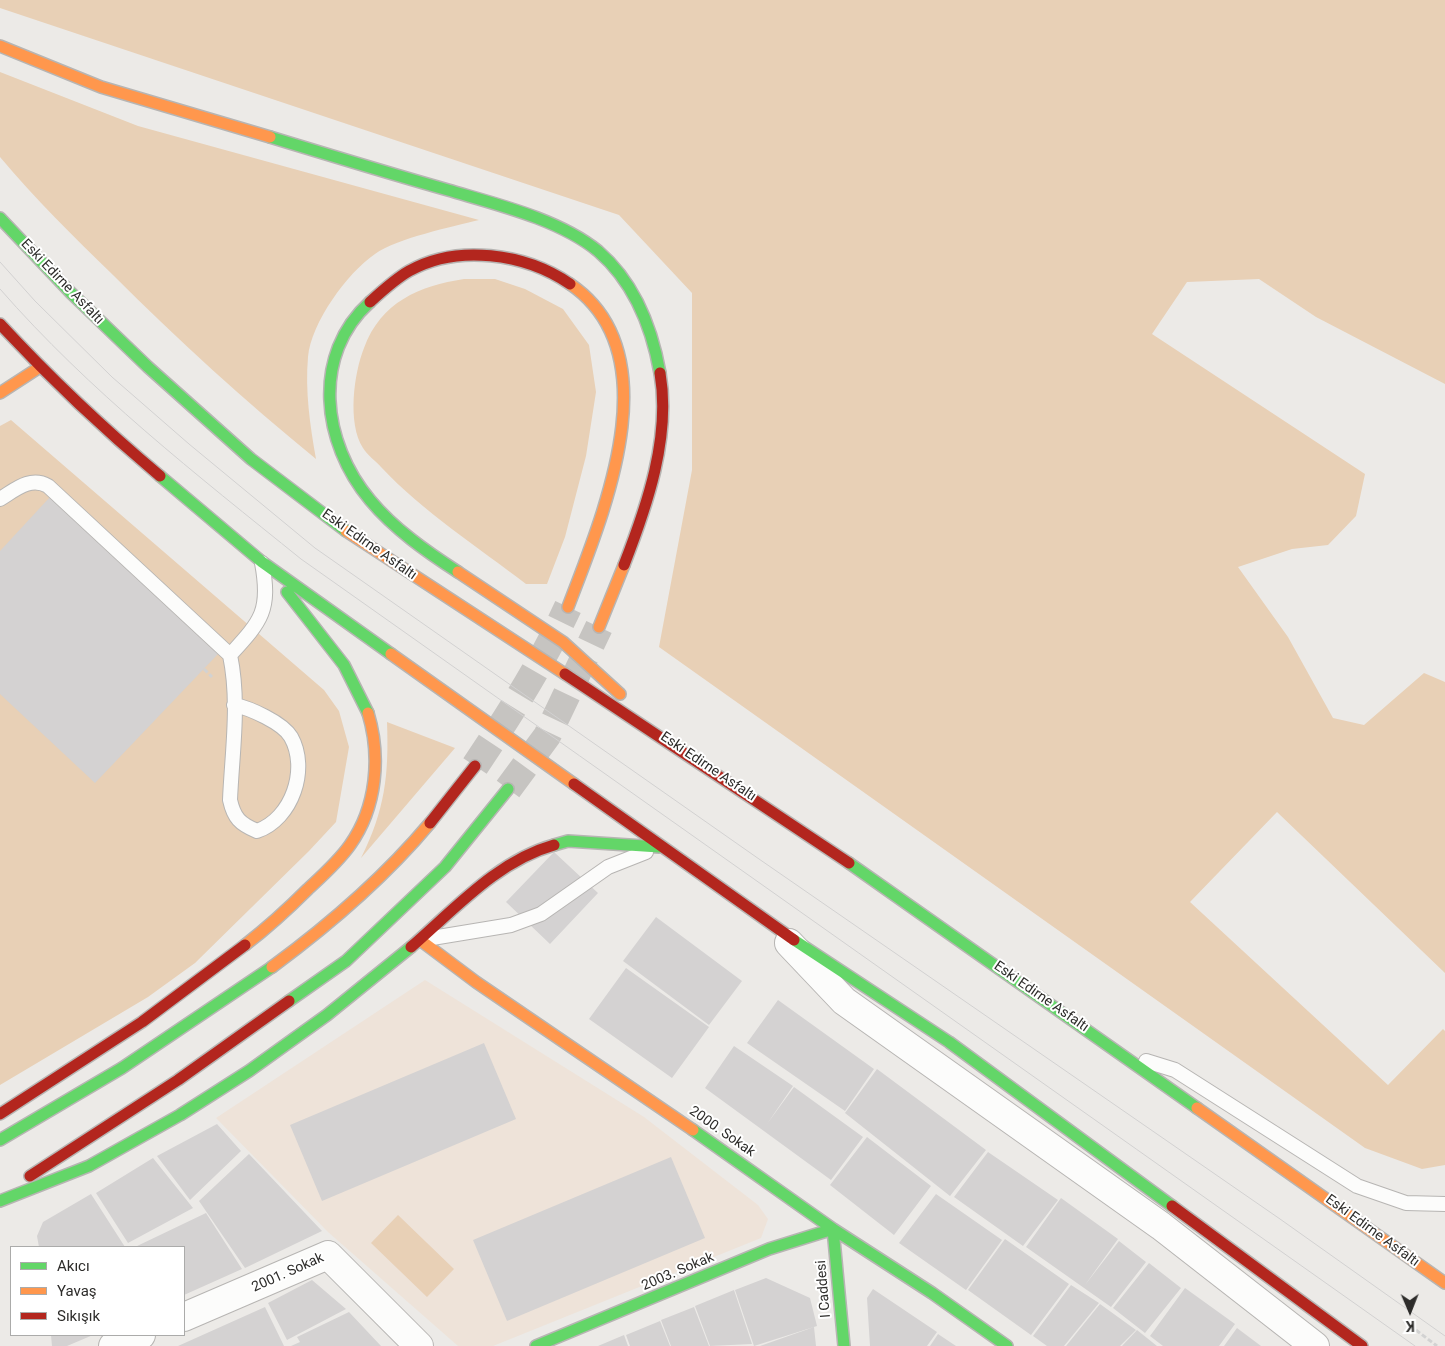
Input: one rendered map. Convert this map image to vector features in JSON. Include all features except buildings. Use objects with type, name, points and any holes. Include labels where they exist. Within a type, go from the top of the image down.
[{"type":"main road","points":[[0,46],[101,86],[490,202],[547,223],[592,247],[628,285],[648,322],[658,351],[662,388],[662,433],[651,484],[628,556],[600,627]]},
{"type":"main road","name":"Eski Edirne Asfaltı","points":[[0,218],[71,293],[148,367],[251,459],[357,539],[684,752],[907,902],[1445,1283]]},
{"type":"main road","points":[[568,607],[599,520],[621,432],[624,388],[621,361],[608,328],[589,301],[560,277],[536,267],[503,258],[475,254],[446,258],[415,268],[387,286],[354,318],[334,356],[328,389],[332,431],[351,474],[377,508],[422,546],[562,641],[684,752]]},
{"type":"main road","points":[[0,324],[40,367],[116,439],[262,562],[772,926],[949,1042],[1362,1346]]},
{"type":"main road","points":[[0,393],[40,367]]},
{"type":"main road","points":[[0,1114],[165,1006],[246,944],[340,858],[357,833],[368,809],[373,780],[375,754],[369,716],[356,685],[318,628],[262,562]]},
{"type":"main road","points":[[0,1140],[124,1068],[199,1019],[328,923],[375,882],[427,827],[475,766]]},
{"type":"main road","points":[[0,1197],[202,1064],[346,961],[445,867],[508,789]]},
{"type":"main road","points":[[0,1201],[90,1166],[180,1115],[249,1070],[327,1015],[420,940],[502,868],[537,850],[568,841],[659,846]]},
{"type":"main road","name":"2000. Sokak","points":[[420,940],[476,982],[635,1089],[833,1229],[932,1293],[1007,1346]]},
{"type":"main road","name":"2003. Sokak","points":[[536,1346],[769,1249],[833,1229]]},
{"type":"main road","name":"I Caddesi","points":[[833,1229],[844,1346]]},
{"type":"street","points":[[772,926],[844,1001],[1161,1226],[1315,1346]]},
{"type":"street","name":"2001. Sokak","points":[[185,1317],[328,1254],[419,1346]]},
{"type":"street","points":[[113,1346],[138,1336]]},
{"type":"lane","points":[[0,500],[32,482],[41,482],[48,486],[230,656],[234,675],[230,800],[233,814],[242,825],[257,831],[267,828],[278,818],[294,793],[298,771],[297,754],[291,736],[282,727],[257,713],[234,705]]},
{"type":"lane","points":[[230,656],[254,629],[261,618],[266,586],[262,562]]},
{"type":"lane","points":[[420,940],[511,925],[541,914],[608,867],[659,846]]},
{"type":"lane","points":[[1116,1050],[1175,1070],[1358,1186],[1406,1203],[1445,1204]]},
{"type":"path","points":[[1404,1321],[1437,1346]]},
{"type":"shaded area","points":[[0,0],[1445,0],[1445,384],[1316,317],[1259,279],[1187,282],[1152,334],[1365,474],[1356,516],[1328,545],[1292,549],[1238,567],[1288,637],[1333,718],[1364,725],[1424,673],[1445,682],[1445,973],[1277,812],[1190,902],[1388,1085],[1443,1029],[1445,1031],[1445,1165],[1422,1169],[1365,1148],[659,647],[692,470],[692,293],[619,215],[0,8]]},
{"type":"shaded area","points":[[0,72],[138,126],[479,220],[425,234],[385,248],[364,262],[332,300],[316,329],[308,357],[307,383],[316,459],[212,370],[162,323],[55,217],[0,157]]},
{"type":"shaded area","points":[[464,279],[495,279],[525,289],[563,309],[589,345],[596,392],[586,456],[565,537],[547,584],[526,584],[451,528],[397,483],[367,453],[358,438],[354,412],[355,384],[360,358],[371,332],[380,319],[403,299],[432,286]]},
{"type":"shaded area","points":[[11,420],[324,690],[339,711],[349,747],[336,822],[195,963],[148,997],[0,1085],[0,426]]},
{"type":"shaded area","points":[[387,722],[455,748],[361,858],[375,824],[384,792],[387,759]]},
{"type":"shaded area","points":[[425,980],[644,1117],[758,1205],[768,1219],[761,1238],[493,1346],[458,1346],[328,1232],[216,1118]]},
{"type":"shaded area","points":[[398,1215],[454,1269],[427,1297],[371,1243]]},
{"type":"tunnel","points":[[475,766],[525,688],[568,607]]},
{"type":"tunnel","points":[[508,789],[547,736],[599,627]]},
{"type":"tram line","points":[[0,262],[35,301],[112,377],[189,444],[315,548],[759,859],[1280,1219],[1445,1336]]},
{"type":"tram line","points":[[0,289],[34,326],[107,397],[184,464],[301,559],[1415,1346]]},
{"type":"traffic: fast","points":[[270,137],[506,207],[546,221],[582,240],[611,263],[631,291],[640,307],[652,339],[660,373]]},
{"type":"traffic: fast","points":[[0,218],[71,293],[148,367],[251,459],[346,531]]},
{"type":"traffic: fast","points":[[370,302],[351,323],[338,347],[331,373],[330,399],[333,426],[341,452],[354,477],[379,511],[411,539],[458,572]]},
{"type":"traffic: fast","points":[[160,476],[262,562],[391,654]]},
{"type":"traffic: fast","points":[[287,592],[344,665],[368,713]]},
{"type":"traffic: fast","points":[[289,1001],[346,961],[445,867],[508,789]]},
{"type":"traffic: fast","points":[[554,845],[568,841],[659,847]]},
{"type":"traffic: fast","points":[[849,863],[1197,1108]]},
{"type":"traffic: fast","points":[[794,940],[949,1042],[1172,1206]]},
{"type":"traffic: fast","points":[[0,1201],[89,1166],[180,1115],[249,1071],[327,1015],[411,947]]},
{"type":"traffic: fast","points":[[0,1140],[122,1068],[272,967]]},
{"type":"traffic: fast","points":[[693,1130],[833,1229],[932,1293],[1007,1346]]},
{"type":"traffic: fast","points":[[833,1229],[844,1346]]},
{"type":"traffic: fast","points":[[536,1346],[769,1249],[833,1229]]},
{"type":"traffic: slow","points":[[0,46],[101,87],[270,137]]},
{"type":"traffic: slow","points":[[568,607],[611,484],[620,438],[624,393],[618,351],[601,314],[570,284]]},
{"type":"traffic: slow","points":[[0,393],[40,367]]},
{"type":"traffic: slow","points":[[346,531],[565,674]]},
{"type":"traffic: slow","points":[[599,627],[624,565]]},
{"type":"traffic: slow","points":[[458,572],[563,642],[620,694]]},
{"type":"traffic: slow","points":[[391,654],[574,784]]},
{"type":"traffic: slow","points":[[245,945],[330,868],[350,845],[359,830],[371,798],[374,781],[374,746],[368,713]]},
{"type":"traffic: slow","points":[[272,967],[314,935],[375,882],[430,823]]},
{"type":"traffic: slow","points":[[420,940],[476,982],[693,1130]]},
{"type":"traffic: slow","points":[[1197,1108],[1445,1283]]},
{"type":"traffic: jam","points":[[370,302],[394,281],[409,271],[448,257],[469,255],[512,259],[533,265],[552,273],[570,284]]},
{"type":"traffic: jam","points":[[0,324],[78,403],[160,476]]},
{"type":"traffic: jam","points":[[624,565],[641,519],[660,446],[663,397],[660,373]]},
{"type":"traffic: jam","points":[[565,674],[849,863]]},
{"type":"traffic: jam","points":[[430,823],[475,766]]},
{"type":"traffic: jam","points":[[574,784],[794,940]]},
{"type":"traffic: jam","points":[[411,947],[495,874],[533,852],[554,845]]},
{"type":"traffic: jam","points":[[0,1114],[142,1022],[245,945]]},
{"type":"traffic: jam","points":[[30,1176],[178,1080],[289,1001]]},
{"type":"traffic: jam","points":[[1172,1206],[1362,1346]]}]
